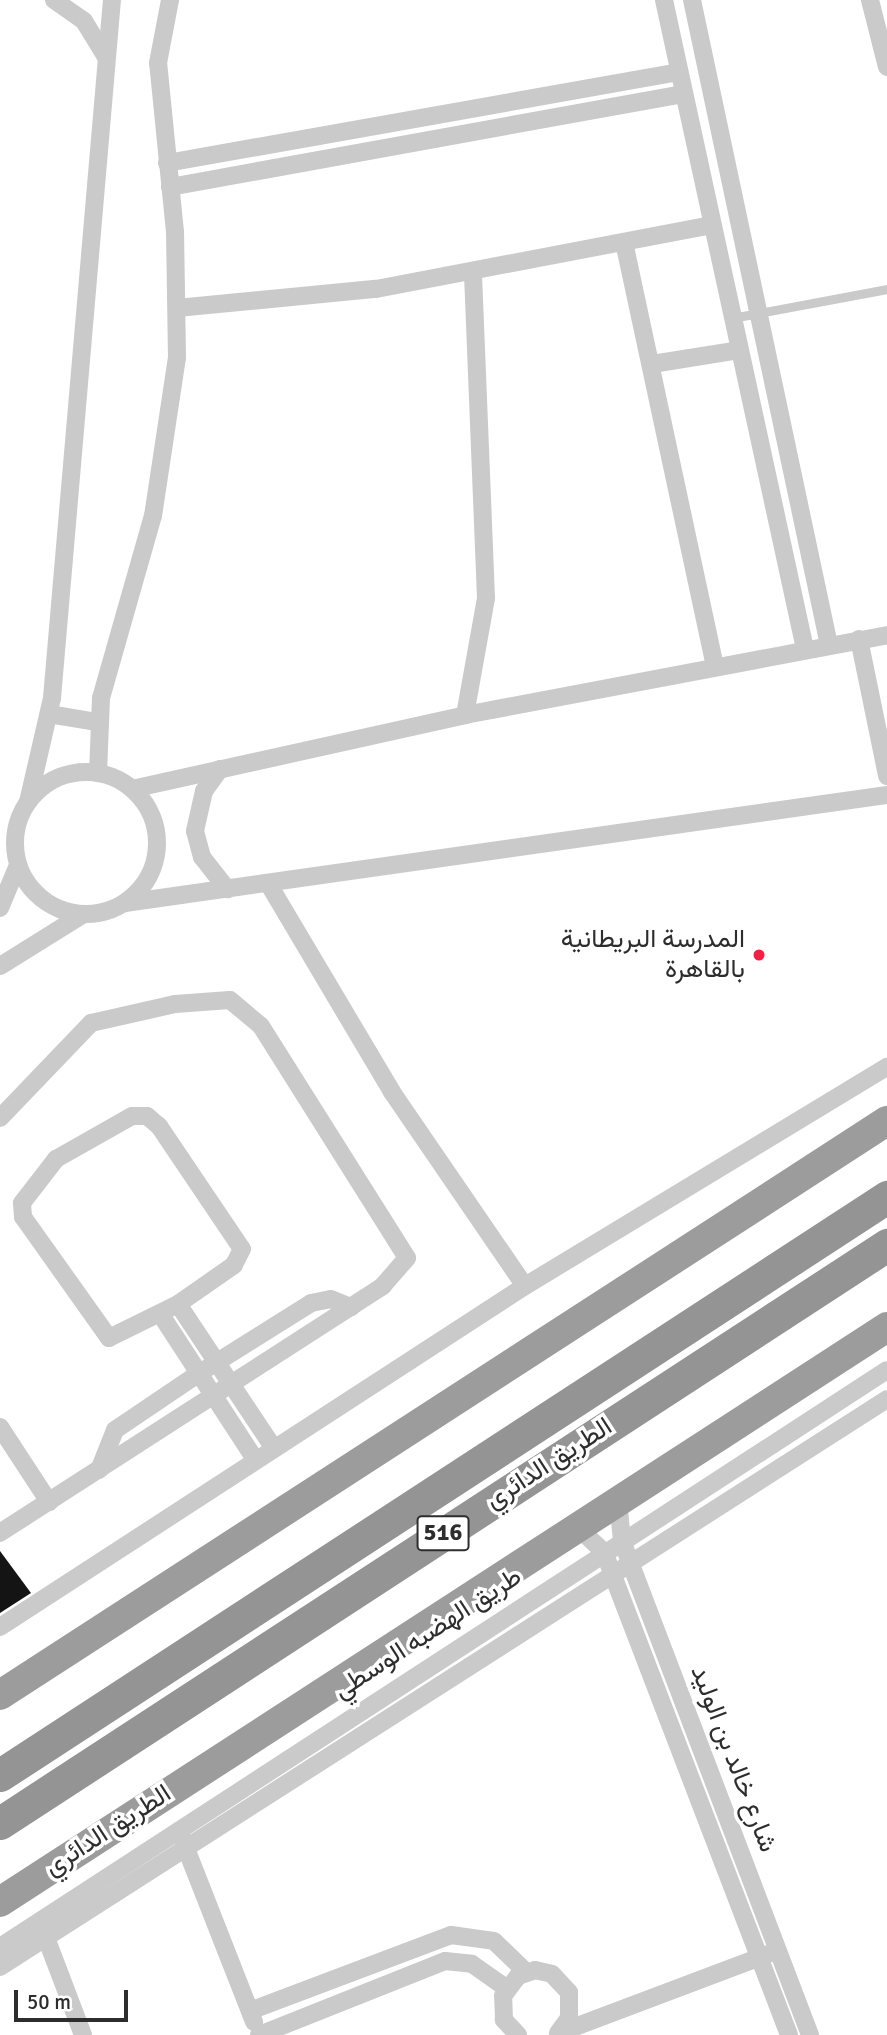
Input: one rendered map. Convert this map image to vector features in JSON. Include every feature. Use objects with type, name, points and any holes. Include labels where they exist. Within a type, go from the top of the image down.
[{"type":"highway","points":[[0,1695],[887,1121]]},
{"type":"highway","name":"الطريق الدائري","points":[[0,1775],[887,1197]]},
{"type":"highway","name":"الطريق الدائري","points":[[0,1823],[887,1245]]},
{"type":"highway","name":"الطريق الدائري","points":[[0,1902],[575,1525],[887,1328]]},
{"type":"street","points":[[54,0],[84,21],[106,57]]},
{"type":"street","points":[[82,915],[42,900],[18,865],[7,842],[28,802],[49,714],[112,0]]},
{"type":"street","points":[[98,773],[97,722],[164,462],[177,308],[170,187],[158,63],[170,0]]},
{"type":"street","points":[[664,0],[710,225],[805,649]]},
{"type":"street","points":[[692,0],[829,645]]},
{"type":"street","points":[[870,0],[887,67]]},
{"type":"street","points":[[167,163],[679,72]]},
{"type":"street","points":[[170,187],[683,94]]},
{"type":"street","points":[[177,308],[473,272],[710,225]]},
{"type":"street","points":[[624,242],[715,666]]},
{"type":"street","points":[[465,715],[486,598],[473,272]]},
{"type":"street","points":[[652,364],[739,350]]},
{"type":"street","points":[[132,789],[465,715],[887,635]]},
{"type":"street","points":[[859,639],[887,776]]},
{"type":"street","points":[[49,714],[97,722]]},
{"type":"street","points":[[220,769],[199,804],[195,831],[202,857],[227,889]]},
{"type":"street","points":[[28,802],[59,777],[98,773],[132,789],[151,815],[158,847],[147,879],[125,903]]},
{"type":"street","points":[[4,954],[82,915],[125,903],[887,795]]},
{"type":"street","points":[[0,908],[18,865]]},
{"type":"street","points":[[268,883],[392,1091],[525,1286]]},
{"type":"street","points":[[0,1118],[71,1039],[106,1016],[210,1000],[239,1004],[261,1026],[404,1248],[406,1263],[397,1275],[351,1307],[0,1532]]},
{"type":"street","points":[[0,1627],[273,1447],[525,1286],[887,1067]]},
{"type":"street","points":[[132,1116],[147,1116],[159,1126],[241,1243],[234,1265],[178,1304],[119,1337],[105,1337],[22,1210],[27,1191],[56,1158],[132,1116]]},
{"type":"street","points":[[99,1470],[116,1430],[216,1362],[312,1303],[331,1299],[351,1307]]},
{"type":"street","points":[[178,1304],[273,1447]]},
{"type":"street","points":[[161,1315],[255,1459]]},
{"type":"street","name":"طريق الهضبه الوسطي","points":[[0,1967],[181,1835],[604,1552],[887,1370]]},
{"type":"street","name":"طريق الهضبه الوسطي","points":[[0,1947],[630,1562],[887,1399]]},
{"type":"street","points":[[0,1427],[49,1502]]},
{"type":"street","name":"شارع خالد بن الوليد","points":[[618,1499],[622,1541],[810,2035]]},
{"type":"street","name":"شارع خالد بن الوليد","points":[[575,1525],[604,1552],[789,2035]]},
{"type":"street","points":[[181,1835],[259,2035],[445,1961],[472,1964],[506,1988]]},
{"type":"street","points":[[46,1935],[83,2035]]},
{"type":"street","points":[[250,2011],[451,1935],[494,1941],[526,1972]]},
{"type":"street","points":[[557,2034],[778,1951]]},
{"type":"street","points":[[516,2034],[502,2012],[506,1988],[526,1972],[543,1971],[565,1985],[572,2010],[557,2034]]},
{"type":"lane","points":[[732,318],[887,289]]},
{"type":"building","points":[[0,1551],[31,1593],[0,1613]]},
{"type":"place","name":"المدرسة البريطانية بالقاهرة","points":[[759,955]]}]
